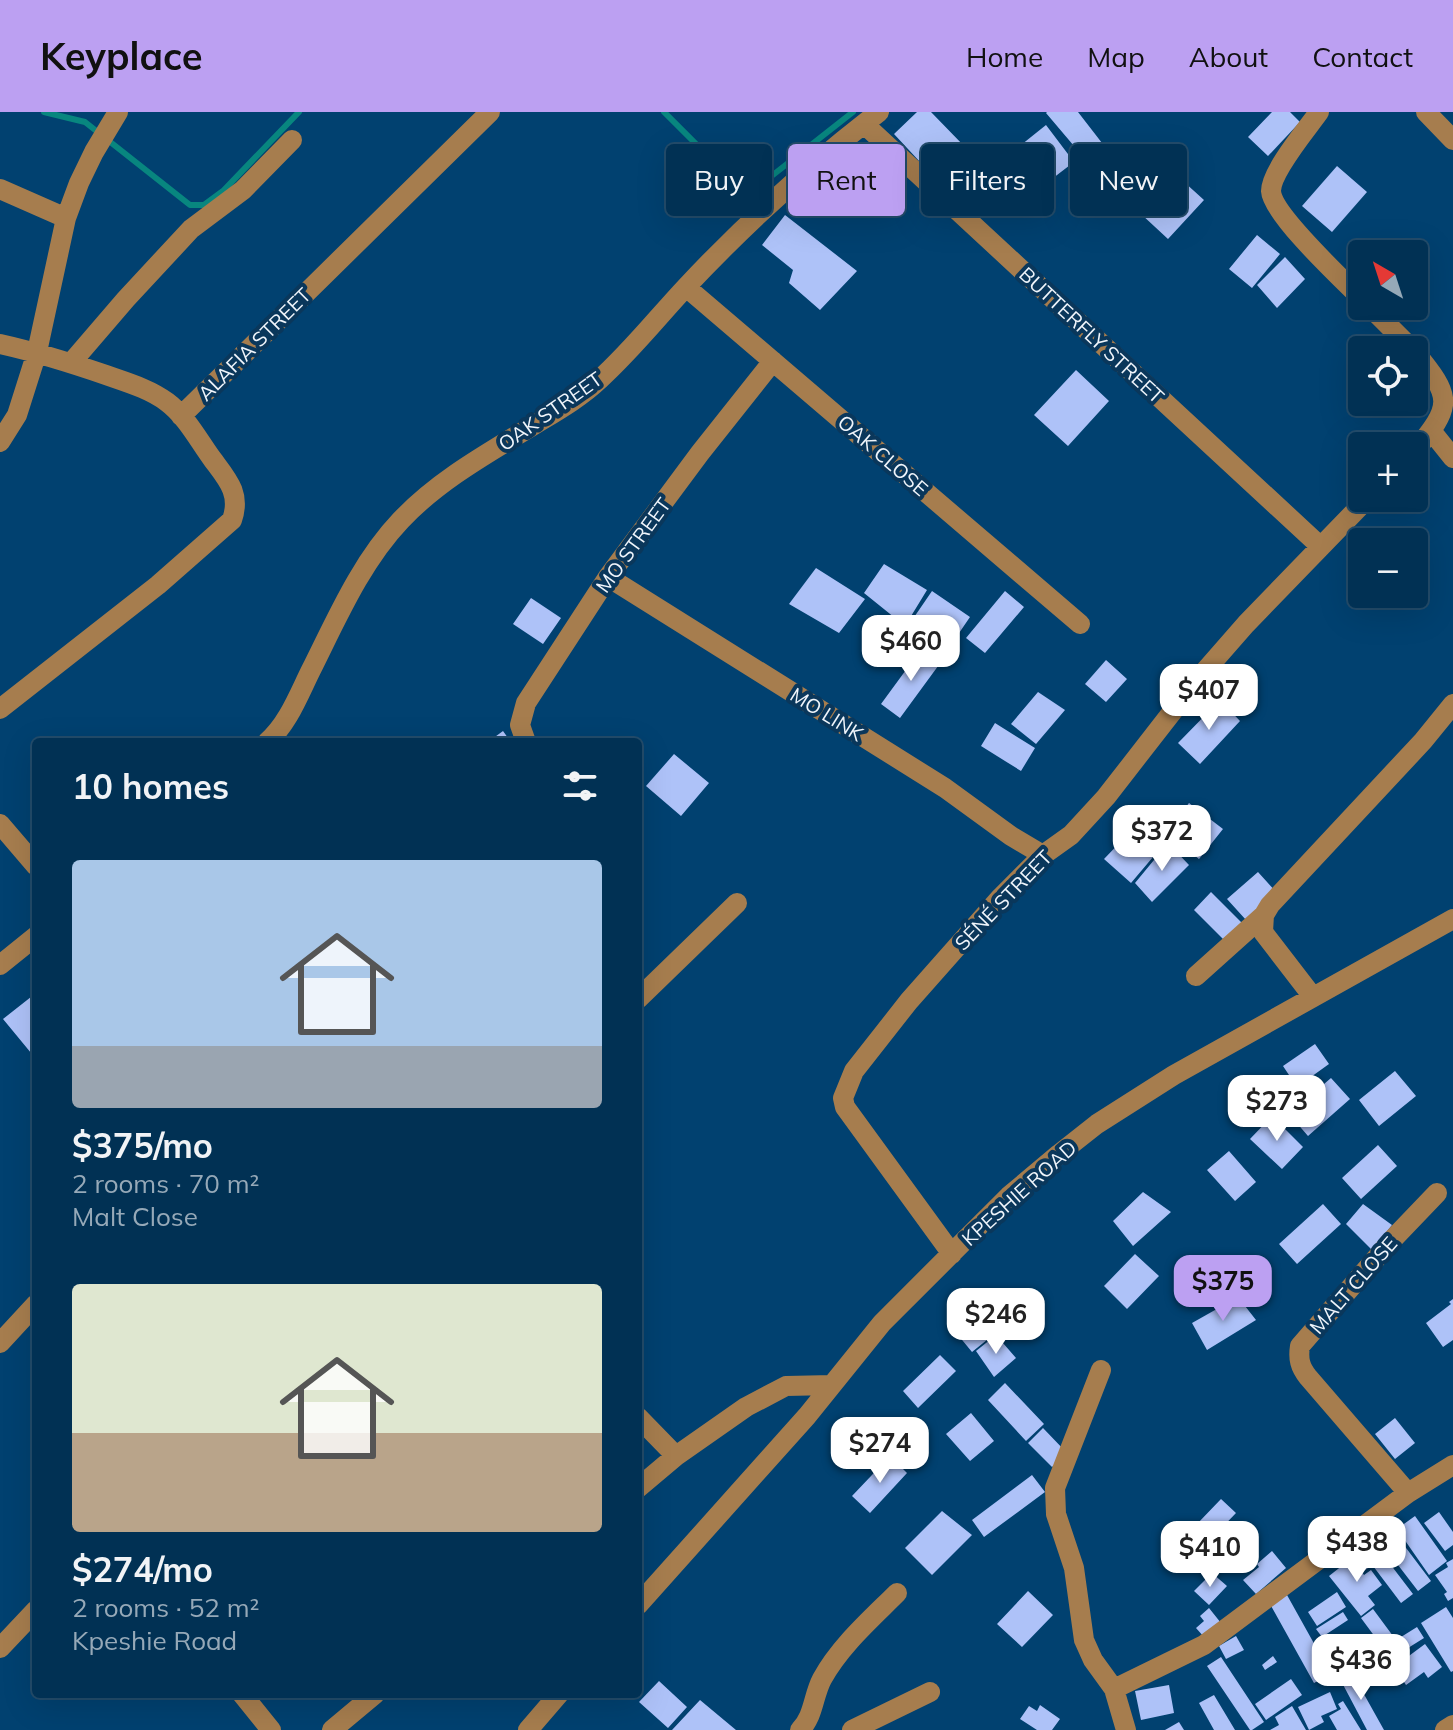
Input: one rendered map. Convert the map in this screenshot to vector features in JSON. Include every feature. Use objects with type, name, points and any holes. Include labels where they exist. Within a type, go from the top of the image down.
[{"type":"street","name":"ALAFIA STREET","points":[[0,709],[158,585],[232,520],[237,506],[232,488],[181,416],[490,112]]},
{"type":"street","points":[[1319,112],[1280,166],[1271,191],[1280,212],[1348,284]]},
{"type":"street","points":[[1426,112],[1453,140]]},
{"type":"street","points":[[0,442],[17,415],[37,352],[66,218],[79,183],[117,114]]},
{"type":"street","name":"OAK STREET","points":[[272,738],[291,712],[366,565],[400,521],[467,467],[597,382],[766,206],[872,118]]},
{"type":"street","name":"BUTTERFLY STREET","points":[[872,118],[1320,546]]},
{"type":"street","points":[[71,363],[191,229],[243,190],[292,140]]},
{"type":"street","points":[[0,189],[66,218]]},
{"type":"street","name":"OAK CLOSE","points":[[686,287],[1080,624]]},
{"type":"street","points":[[1383,320],[1398,336]]},
{"type":"street","points":[[0,344],[37,352],[149,392],[168,403],[181,416]]},
{"type":"street","name":"MO STREET","points":[[525,738],[520,725],[526,703],[608,577],[773,361]]},
{"type":"street","points":[[1428,365],[1440,377],[1449,396],[1444,418],[1428,438]]},
{"type":"street","points":[[1433,433],[1453,458]]},
{"type":"street","name":"SÉNÉ STREET","points":[[952,1254],[845,1107],[843,1098],[854,1071],[888,1025],[1001,897],[1043,855],[1071,835],[1106,797],[1197,680],[1246,624],[1354,512]]},
{"type":"street","name":"MO LINK","points":[[608,577],[945,788],[1043,855]]},
{"type":"street","points":[[1196,976],[1264,915],[1453,704]]},
{"type":"street","points":[[0,824],[32,861]]},
{"type":"street","points":[[642,995],[737,903]]},
{"type":"street","points":[[1264,915],[1263,932],[1313,997]]},
{"type":"street","name":"KPESHIE ROAD","points":[[642,1601],[807,1416],[882,1323],[1009,1196],[1097,1124],[1174,1075],[1453,919]]},
{"type":"street","points":[[0,965],[32,939]]},
{"type":"street","name":"MALT CLOSE","points":[[1408,1493],[1308,1377],[1298,1356],[1300,1346],[1437,1193]]},
{"type":"street","points":[[0,1343],[32,1308]]},
{"type":"street","points":[[1101,1370],[1055,1488],[1056,1514],[1074,1568],[1084,1640],[1093,1660],[1114,1689],[1126,1730]]},
{"type":"street","points":[[642,1485],[676,1456],[746,1407],[786,1386],[832,1385]]},
{"type":"street","points":[[642,1421],[676,1456]]},
{"type":"street","points":[[1114,1689],[1204,1645],[1408,1493],[1453,1465]]},
{"type":"street","points":[[808,1727],[822,1679],[842,1650],[897,1593]]},
{"type":"street","points":[[0,1648],[32,1614]]},
{"type":"street","points":[[852,1730],[930,1692]]},
{"type":"street","points":[[245,1698],[271,1730]]},
{"type":"street","points":[[332,1730],[370,1698]]},
{"type":"street","points":[[528,1730],[556,1698]]},
{"type":"street","points":[[1445,1730],[1453,1725]]},
{"type":"building","points":[[917,112],[931,112],[962,144],[921,144],[921,163],[894,134]]},
{"type":"building","points":[[1078,112],[1102,143],[1072,144],[1046,113]]},
{"type":"building","points":[[1272,112],[1290,112],[1300,122],[1268,156],[1248,137]]},
{"type":"building","points":[[1046,125],[1070,157],[1070,165],[1054,177],[1054,144],[1022,144]]},
{"type":"building","points":[[1337,166],[1367,192],[1332,232],[1302,206]]},
{"type":"building","points":[[1187,185],[1204,200],[1168,239],[1143,216],[1187,216]]},
{"type":"building","points":[[785,215],[857,271],[820,310],[789,283],[793,270],[762,245]]},
{"type":"building","points":[[1257,235],[1280,254],[1252,288],[1229,269]]},
{"type":"building","points":[[1285,257],[1305,279],[1277,308],[1257,285]]},
{"type":"building","points":[[1076,370],[1109,401],[1068,446],[1034,415]]},
{"type":"building","points":[[884,564],[927,590],[905,626],[864,593]]},
{"type":"building","points":[[816,568],[865,599],[839,633],[789,604]]},
{"type":"building","points":[[932,591],[970,617],[944,655],[906,629]]},
{"type":"building","points":[[1005,591],[1024,607],[985,653],[966,638]]},
{"type":"building","points":[[531,598],[561,618],[543,644],[513,624]]},
{"type":"building","points":[[922,648],[941,662],[900,718],[881,704]]},
{"type":"building","points":[[1106,660],[1127,679],[1106,702],[1085,684]]},
{"type":"building","points":[[1038,692],[1065,710],[1036,744],[1011,724]]},
{"type":"building","points":[[1220,700],[1240,721],[1200,764],[1178,743]]},
{"type":"building","points":[[995,723],[1035,748],[1021,771],[981,746]]},
{"type":"building","points":[[503,731],[508,738],[493,738]]},
{"type":"building","points":[[674,754],[709,783],[681,816],[646,786]]},
{"type":"building","points":[[1189,803],[1223,829],[1199,859],[1166,833]]},
{"type":"building","points":[[1129,833],[1153,857],[1131,883],[1104,859]]},
{"type":"building","points":[[1168,843],[1189,865],[1152,902],[1135,883]]},
{"type":"building","points":[[1258,872],[1277,893],[1246,920],[1227,899]]},
{"type":"building","points":[[1211,892],[1247,928],[1229,945],[1194,910]]},
{"type":"building","points":[[32,996],[32,1054],[3,1019]]},
{"type":"building","points":[[1315,1044],[1329,1064],[1297,1087],[1283,1066]]},
{"type":"building","points":[[1395,1071],[1416,1096],[1379,1126],[1359,1100]]},
{"type":"building","points":[[1331,1078],[1350,1099],[1308,1136],[1289,1114]]},
{"type":"building","points":[[1272,1116],[1303,1147],[1282,1169],[1250,1139]]},
{"type":"building","points":[[1378,1145],[1397,1166],[1361,1199],[1342,1178]]},
{"type":"building","points":[[1229,1151],[1256,1182],[1235,1201],[1207,1170]]},
{"type":"building","points":[[1143,1192],[1171,1212],[1133,1246],[1113,1221]]},
{"type":"building","points":[[1323,1204],[1341,1224],[1297,1264],[1279,1244]]},
{"type":"building","points":[[1363,1204],[1392,1225],[1372,1250],[1346,1224]]},
{"type":"building","points":[[1135,1254],[1159,1276],[1127,1309],[1104,1286]]},
{"type":"building","points":[[1188,1260],[1206,1281],[1192,1292],[1175,1272]]},
{"type":"building","points":[[1238,1297],[1256,1320],[1207,1350],[1192,1323]]},
{"type":"building","points":[[1453,1299],[1453,1340],[1443,1347],[1426,1323],[1451,1304],[1449,1302]]},
{"type":"building","points":[[970,1307],[993,1335],[972,1352],[949,1324]]},
{"type":"building","points":[[996,1335],[1016,1358],[994,1377],[976,1351]]},
{"type":"building","points":[[940,1355],[956,1371],[918,1408],[903,1391]]},
{"type":"building","points":[[1005,1383],[1044,1424],[1026,1441],[988,1400]]},
{"type":"building","points":[[971,1413],[994,1441],[970,1461],[946,1434]]},
{"type":"building","points":[[1395,1418],[1415,1443],[1395,1459],[1375,1434]]},
{"type":"building","points":[[1043,1428],[1067,1453],[1052,1467],[1028,1443]]},
{"type":"building","points":[[890,1456],[907,1473],[870,1513],[852,1496]]},
{"type":"building","points":[[1032,1475],[1045,1492],[984,1537],[972,1520]]},
{"type":"building","points":[[1221,1499],[1236,1513],[1212,1538],[1197,1524]]},
{"type":"building","points":[[942,1511],[972,1535],[932,1575],[905,1548]]},
{"type":"building","points":[[1439,1512],[1453,1532],[1453,1545],[1445,1551],[1424,1523]]},
{"type":"building","points":[[1415,1516],[1447,1561],[1429,1575],[1397,1529]]},
{"type":"building","points":[[1391,1528],[1431,1581],[1418,1591],[1388,1552],[1384,1556],[1413,1594],[1401,1603],[1361,1550]]},
{"type":"building","points":[[1272,1551],[1286,1568],[1256,1594],[1243,1580]]},
{"type":"building","points":[[1357,1554],[1368,1568],[1362,1572],[1364,1575],[1371,1570],[1382,1585],[1368,1596],[1375,1605],[1361,1616],[1329,1576]]},
{"type":"building","points":[[1453,1559],[1453,1598],[1448,1601],[1444,1594],[1447,1592],[1435,1575],[1448,1567],[1446,1563]]},
{"type":"building","points":[[1212,1573],[1227,1586],[1209,1605],[1194,1591]]},
{"type":"building","points":[[1028,1591],[1053,1615],[1022,1647],[997,1624]]},
{"type":"building","points":[[1337,1592],[1346,1607],[1317,1626],[1308,1612]]},
{"type":"building","points":[[1287,1595],[1331,1674],[1314,1683],[1270,1604]]},
{"type":"building","points":[[1446,1607],[1453,1618],[1451,1672],[1421,1623]]},
{"type":"building","points":[[1209,1608],[1221,1623],[1204,1637],[1196,1628],[1204,1621],[1200,1616]]},
{"type":"building","points":[[1373,1609],[1393,1636],[1381,1645],[1361,1618]]},
{"type":"building","points":[[1343,1612],[1348,1620],[1322,1637],[1316,1629]]},
{"type":"building","points":[[1417,1627],[1424,1638],[1392,1658],[1385,1647]]},
{"type":"building","points":[[1236,1636],[1244,1650],[1226,1659],[1219,1646]]},
{"type":"building","points":[[1425,1644],[1442,1667],[1428,1678],[1424,1672],[1406,1685],[1394,1667]]},
{"type":"building","points":[[1273,1656],[1277,1662],[1265,1670],[1262,1665]]},
{"type":"building","points":[[1221,1657],[1264,1722],[1252,1730],[1207,1666]]},
{"type":"building","points":[[1351,1671],[1384,1730],[1367,1730],[1339,1677]]},
{"type":"building","points":[[1291,1679],[1302,1695],[1266,1720],[1255,1704]]},
{"type":"building","points":[[659,1681],[687,1707],[668,1728],[639,1702]]},
{"type":"building","points":[[1169,1685],[1174,1713],[1141,1720],[1135,1691]]},
{"type":"building","points":[[1330,1692],[1337,1709],[1321,1716],[1324,1722],[1309,1730],[1298,1707]]},
{"type":"building","points":[[1214,1695],[1235,1730],[1214,1730],[1199,1703]]},
{"type":"building","points":[[700,1700],[736,1730],[672,1730]]},
{"type":"building","points":[[1343,1701],[1361,1730],[1337,1730],[1329,1716],[1341,1709],[1338,1704]]},
{"type":"building","points":[[1040,1705],[1060,1719],[1052,1730],[1037,1730],[1020,1719],[1029,1706],[1037,1711]]},
{"type":"building","points":[[1292,1706],[1306,1730],[1270,1730],[1279,1725],[1275,1717]]},
{"type":"building","points":[[1179,1722],[1184,1730],[1165,1730]]},
{"type":"waterway","points":[[44,112],[85,122],[190,205],[204,205],[223,191],[299,112]]},
{"type":"waterway","points":[[664,112],[731,179],[745,187],[764,182],[853,112]]}]
